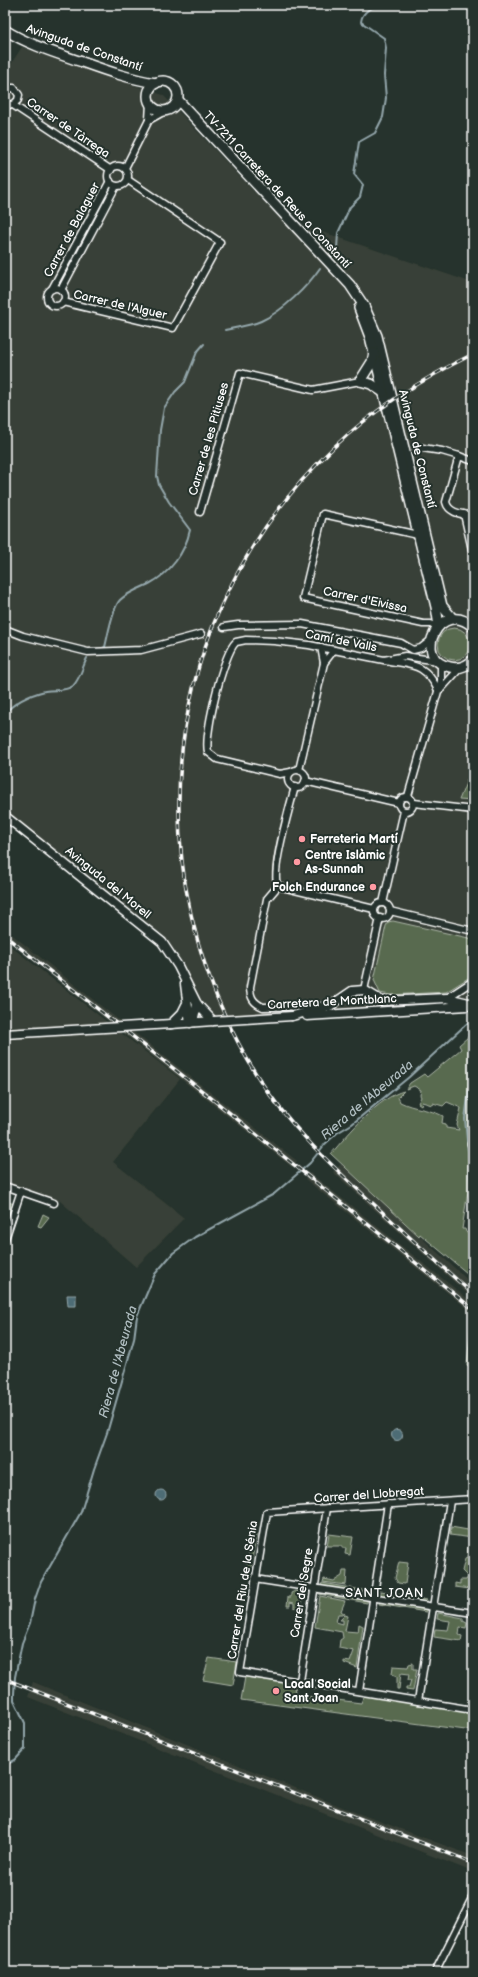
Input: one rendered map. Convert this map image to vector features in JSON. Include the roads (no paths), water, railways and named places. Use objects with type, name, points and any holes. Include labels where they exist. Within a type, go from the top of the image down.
[{"type":"main road","name":"Avinguda de Constantí","points":[[5,30],[22,40],[42,48],[132,79],[156,83]]},
{"type":"main road","points":[[132,79],[148,92],[150,104],[159,111],[168,110],[193,117]]},
{"type":"main road","points":[[148,92],[156,83],[165,81],[171,83],[178,91],[178,100],[168,110]]},
{"type":"main road","name":"TV-7211 Carretera de Reus a Constantí","points":[[178,100],[224,148],[347,283]]},
{"type":"main road","name":"Avinguda de Constantí","points":[[347,283],[359,297],[372,321],[406,452],[443,608],[453,620]]},
{"type":"main road","points":[[347,283],[363,318],[381,374],[383,392],[436,607],[435,632],[432,650],[438,660],[450,667],[460,668],[472,662]]},
{"type":"main road","points":[[372,321],[373,335],[381,374],[398,439],[406,452]]},
{"type":"main road","points":[[360,381],[372,362],[374,354]]},
{"type":"main road","points":[[360,381],[381,374]]},
{"type":"main road","points":[[360,381],[371,384],[383,392]]},
{"type":"main road","points":[[411,474],[419,535],[439,592]]},
{"type":"main road","points":[[435,632],[453,620],[462,621],[473,627]]},
{"type":"street","points":[[5,88],[14,88],[18,92],[18,100],[13,105],[5,104]]},
{"type":"street","points":[[124,168],[149,120],[150,104]]},
{"type":"street","name":"Carrer de Tàrrega","points":[[13,105],[111,170]]},
{"type":"street","points":[[149,120],[168,110]]},
{"type":"street","points":[[117,166],[124,168],[128,173],[128,180],[122,185],[116,186],[110,181],[109,175],[111,170],[117,166]]},
{"type":"street","name":"Carrer de l'Alguer","points":[[62,302],[173,328],[220,242],[128,180]]},
{"type":"street","name":"Carrer de Balaguer","points":[[52,288],[110,181]]},
{"type":"street","name":"Carrer de Balaguer","points":[[61,290],[116,186]]},
{"type":"street","points":[[52,288],[61,290],[64,294],[62,302],[55,306],[48,302],[47,296],[52,288]]},
{"type":"street","name":"Carrer de les Pitiuses","points":[[200,512],[240,373],[313,390],[360,381]]},
{"type":"street","points":[[416,447],[442,451],[473,461]]},
{"type":"street","points":[[459,456],[446,502],[450,510],[473,516]]},
{"type":"street","name":"Carrer d'Eivissa","points":[[419,535],[323,514],[303,598],[423,624],[431,624],[435,632]]},
{"type":"street","points":[[464,514],[473,554]]},
{"type":"street","name":"Camí de Valls","points":[[224,628],[238,625],[302,624],[401,643],[409,649],[416,650],[421,648],[435,632]]},
{"type":"street","points":[[5,628],[23,636],[88,652],[141,650],[201,634]]},
{"type":"street","name":"Camí de Valls","points":[[290,772],[280,774],[217,759],[208,752],[208,735],[220,679],[230,649],[239,641],[274,641],[321,647],[384,660],[405,656],[438,660]]},
{"type":"street","name":"Camí de Valls","points":[[392,641],[411,653],[438,660]]},
{"type":"street","points":[[299,770],[324,663],[321,647]]},
{"type":"street","points":[[324,663],[334,650]]},
{"type":"street","points":[[384,660],[421,668],[430,676],[438,690]]},
{"type":"street","points":[[408,796],[441,679],[438,660]]},
{"type":"street","points":[[436,697],[444,684],[460,668]]},
{"type":"street","points":[[295,787],[288,781],[290,772],[299,770]]},
{"type":"street","points":[[295,787],[301,786],[305,781],[304,774],[299,770]]},
{"type":"street","points":[[305,781],[399,803]]},
{"type":"street","points":[[278,886],[275,878],[280,846],[295,787]]},
{"type":"street","points":[[399,803],[403,797],[408,796]]},
{"type":"street","points":[[408,796],[414,803],[473,810]]},
{"type":"street","points":[[399,803],[400,808],[404,811]]},
{"type":"street","points":[[404,811],[411,810],[414,803]]},
{"type":"street","points":[[383,903],[404,811]]},
{"type":"street","name":"Avinguda del Morell","points":[[5,816],[162,942],[171,953],[197,1004],[214,1021]]},
{"type":"street","points":[[278,886],[374,909]]},
{"type":"street","points":[[278,886],[267,899],[250,987],[252,999],[257,1004],[264,1007],[330,1006]]},
{"type":"street","points":[[390,911],[387,917],[380,918],[375,914],[374,909],[377,904],[383,903],[387,905],[390,911],[473,931]]},
{"type":"street","points":[[364,990],[380,918]]},
{"type":"street","points":[[184,980],[186,1005],[192,1022]]},
{"type":"street","points":[[447,998],[473,981]]},
{"type":"street","points":[[292,1016],[330,1006],[352,991],[364,990],[382,1001],[447,998],[473,1005]]},
{"type":"street","points":[[192,1022],[197,1004]]},
{"type":"street","points":[[171,1024],[182,1013],[186,1005]]},
{"type":"street","name":"Carretera de Montblanc","points":[[5,1034],[473,1005]]},
{"type":"street","points":[[5,1186],[54,1203]]},
{"type":"street","points":[[5,1239],[22,1191]]},
{"type":"street","name":"Carrer del Llobregat","points":[[266,1512],[473,1500]]},
{"type":"street","points":[[418,1701],[450,1501]]},
{"type":"street","points":[[359,1691],[388,1504]]},
{"type":"street","name":"Carrer del Segre","points":[[300,1681],[327,1508]]},
{"type":"street","name":"Carrer del Riu de la Sénia","points":[[266,1512],[240,1672],[300,1681]]},
{"type":"street","points":[[255,1579],[473,1613]]},
{"type":"street","points":[[300,1681],[473,1710]]},
{"type":"street","points":[[435,1972],[473,1896]]},
{"type":"water","points":[[67,1295],[76,1295],[76,1306],[68,1306]]},
{"type":"water","points":[[395,1430],[399,1430],[401,1431],[401,1439],[395,1440],[392,1437],[392,1433]]},
{"type":"water","points":[[161,1490],[166,1495],[161,1500],[156,1495]]},
{"type":"waterway","points":[[332,257],[337,249],[338,233],[350,207],[360,197],[363,185],[354,174],[359,142],[375,133],[383,117],[386,98],[384,75],[386,48],[384,38],[361,22],[365,13],[380,5]]},
{"type":"waterway","points":[[225,330],[252,324],[269,317],[294,298],[320,268]]},
{"type":"waterway","points":[[100,649],[105,647],[113,615],[120,600],[164,574],[176,562],[188,538],[190,530],[169,502],[159,485],[157,476],[160,430],[164,408],[175,392],[185,382],[197,352],[204,344]]},
{"type":"waterway","points":[[5,713],[18,702],[34,694],[45,691],[63,690],[73,686],[87,658]]},
{"type":"waterway","name":"Riera de l'Abeurada","points":[[5,1765],[15,1760],[25,1749],[25,1723],[14,1700],[15,1677],[22,1643],[30,1623],[35,1599],[41,1582],[81,1512],[107,1433],[134,1339],[137,1316],[155,1274],[173,1253],[195,1237],[274,1194],[310,1163],[325,1144],[337,1133],[352,1124],[409,1077],[473,1018]]},
{"type":"waterway","points":[[473,1061],[465,1119],[473,1205]]},
{"type":"tunnel","points":[[201,634],[224,627]]},
{"type":"railway","points":[[473,354],[417,384],[365,420],[333,448],[275,514],[230,588],[199,666],[182,747],[180,830],[191,914],[216,995],[256,1074],[282,1111],[312,1145],[413,1241],[473,1294]]},
{"type":"railway","points":[[5,936],[211,1098],[473,1309]]},
{"type":"railway","points":[[5,1679],[473,1863]]},
{"type":"place","name":"Ferreteria Martí","points":[[302,839]]},
{"type":"place","name":"Centre Islàmic As-Sunnah","points":[[297,862]]},
{"type":"place","name":"Folch Endurance","points":[[373,887]]},
{"type":"place","name":"Local Social Sant Joan","points":[[276,1691]]},
{"type":"district","name":"SANT JOAN","points":[[385,1593]]}]
